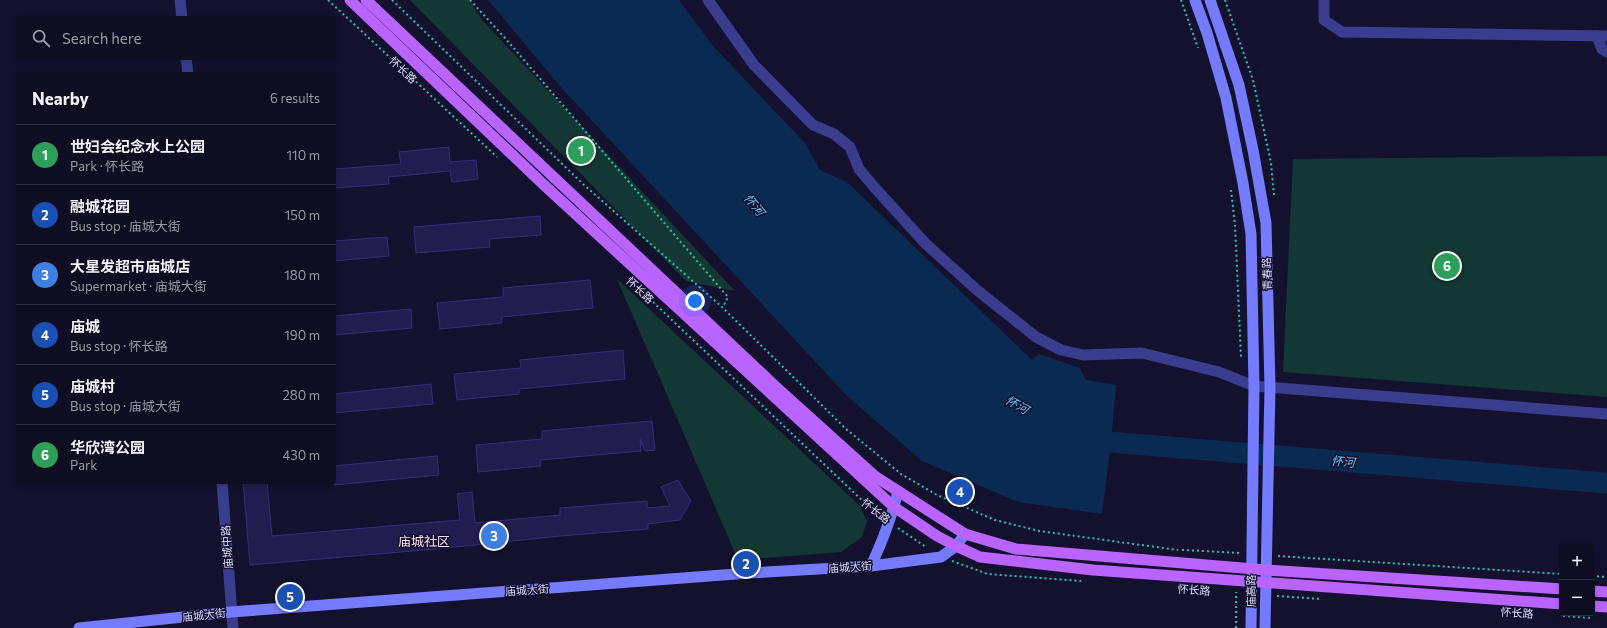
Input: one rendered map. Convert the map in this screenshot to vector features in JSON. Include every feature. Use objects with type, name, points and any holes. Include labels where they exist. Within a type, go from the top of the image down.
[{"type":"main road","name":"怀长路","points":[[350,0],[544,185],[894,507],[956,546],[980,557],[1092,570],[1559,604]]},
{"type":"main road","name":"怀长路","points":[[366,0],[774,385],[876,477],[965,534],[1016,549],[1251,569],[1559,589]]},
{"type":"main road","name":"青春路","points":[[1195,0],[1207,33],[1226,98],[1243,183],[1251,234],[1254,386],[1251,554]]},
{"type":"main road","name":"青春路","points":[[1210,0],[1239,85],[1253,150],[1266,223],[1270,387],[1267,555]]},
{"type":"main road","points":[[871,566],[881,544],[898,492]]},
{"type":"main road","name":"庙城大街","points":[[79,628],[231,612],[741,573],[871,566],[941,557],[956,546],[965,534]]},
{"type":"main road","name":"庙高路","points":[[1251,554],[1251,628]]},
{"type":"main road","name":"庙高路","points":[[1265,628],[1267,555]]},
{"type":"main road","points":[[1595,591],[1607,592]]},
{"type":"main road","points":[[1595,606],[1607,607]]},
{"type":"street","points":[[180,0],[182,16]]},
{"type":"street","points":[[708,0],[754,65],[813,125],[834,134],[850,147],[859,168],[926,244],[977,290],[1036,337],[1061,350],[1082,355],[1142,353],[1219,372],[1254,386],[1607,414]]},
{"type":"street","points":[[1324,0],[1324,20],[1342,32],[1602,36],[1602,49],[1607,52]]},
{"type":"street","points":[[186,60],[188,72]]},
{"type":"street","name":"庙城中路","points":[[222,484],[231,612]]},
{"type":"street","points":[[231,612],[232,628]]},
{"type":"path","name":"怀长路","points":[[328,0],[499,159]]},
{"type":"path","points":[[392,0],[583,184],[722,307],[846,428],[901,474],[937,495],[995,520],[1039,531],[1179,550],[1251,554]]},
{"type":"path","points":[[470,0],[505,38],[728,297],[722,307]]},
{"type":"path","points":[[1181,0],[1200,52]]},
{"type":"path","points":[[1231,188],[1236,225],[1241,356],[1243,362]]},
{"type":"path","name":"怀长路","points":[[648,297],[866,504],[889,522],[941,557],[988,574],[1083,581]]},
{"type":"path","points":[[1267,555],[1559,574]]},
{"type":"path","points":[[1595,576],[1607,577]]},
{"type":"path","points":[[1230,592],[1251,594]]},
{"type":"path","points":[[1266,595],[1325,599]]},
{"type":"path","points":[[1560,616],[1591,618]]},
{"type":"green space","points":[[410,0],[469,0],[483,21],[735,291],[686,281]]},
{"type":"green space","points":[[1607,156],[1607,397],[1283,372],[1293,159]]},
{"type":"green space","points":[[617,279],[860,506],[867,521],[862,537],[841,552],[738,560]]},
{"type":"water","points":[[488,0],[679,0],[714,47],[805,143],[820,170],[847,182],[1032,360],[1039,354],[1080,368],[1086,380],[1116,385],[1111,443],[1102,514],[1018,502],[922,461],[847,396],[559,85]]},
{"type":"building","points":[[449,147],[450,162],[476,160],[478,179],[452,182],[450,171],[388,177],[389,184],[336,188],[336,169],[401,164],[399,152]]},
{"type":"building","points":[[540,216],[541,235],[489,239],[490,247],[416,253],[414,227]]},
{"type":"building","points":[[387,237],[389,256],[336,261],[336,241]]},
{"type":"building","points":[[590,280],[593,308],[502,317],[502,323],[440,329],[437,303],[503,297],[503,288]]},
{"type":"building","points":[[411,309],[412,328],[336,335],[336,316]]},
{"type":"building","points":[[623,350],[625,379],[519,389],[519,394],[457,400],[454,374],[521,368],[520,360]]},
{"type":"building","points":[[431,384],[433,404],[336,413],[336,394]]},
{"type":"building","points":[[652,421],[655,450],[645,451],[640,439],[641,451],[540,460],[541,466],[478,472],[476,445],[542,439],[542,431]]},
{"type":"building","points":[[437,456],[439,475],[334,485],[336,484],[336,466]]},
{"type":"building","points":[[678,480],[691,501],[680,520],[648,524],[648,529],[250,565],[243,484],[267,484],[272,536],[460,520],[457,494],[472,492],[475,523],[560,515],[560,508],[647,501],[647,508],[670,506],[661,487]]},
{"type":"waterway","name":"怀河","points":[[1084,440],[1607,483]]},
{"type":"place","name":"世妇会纪念水上公园","points":[[581,151]]},
{"type":"place","name":"华欣湾公园","points":[[1447,266]]},
{"type":"place","name":"庙城","points":[[960,492]]},
{"type":"place","name":"大星发超市庙城店","points":[[494,536]]},
{"type":"place","name":"融城花园","points":[[746,564]]},
{"type":"place","name":"庙城村","points":[[290,597]]},
{"type":"district","name":"庙城社区","points":[[424,541]]}]
